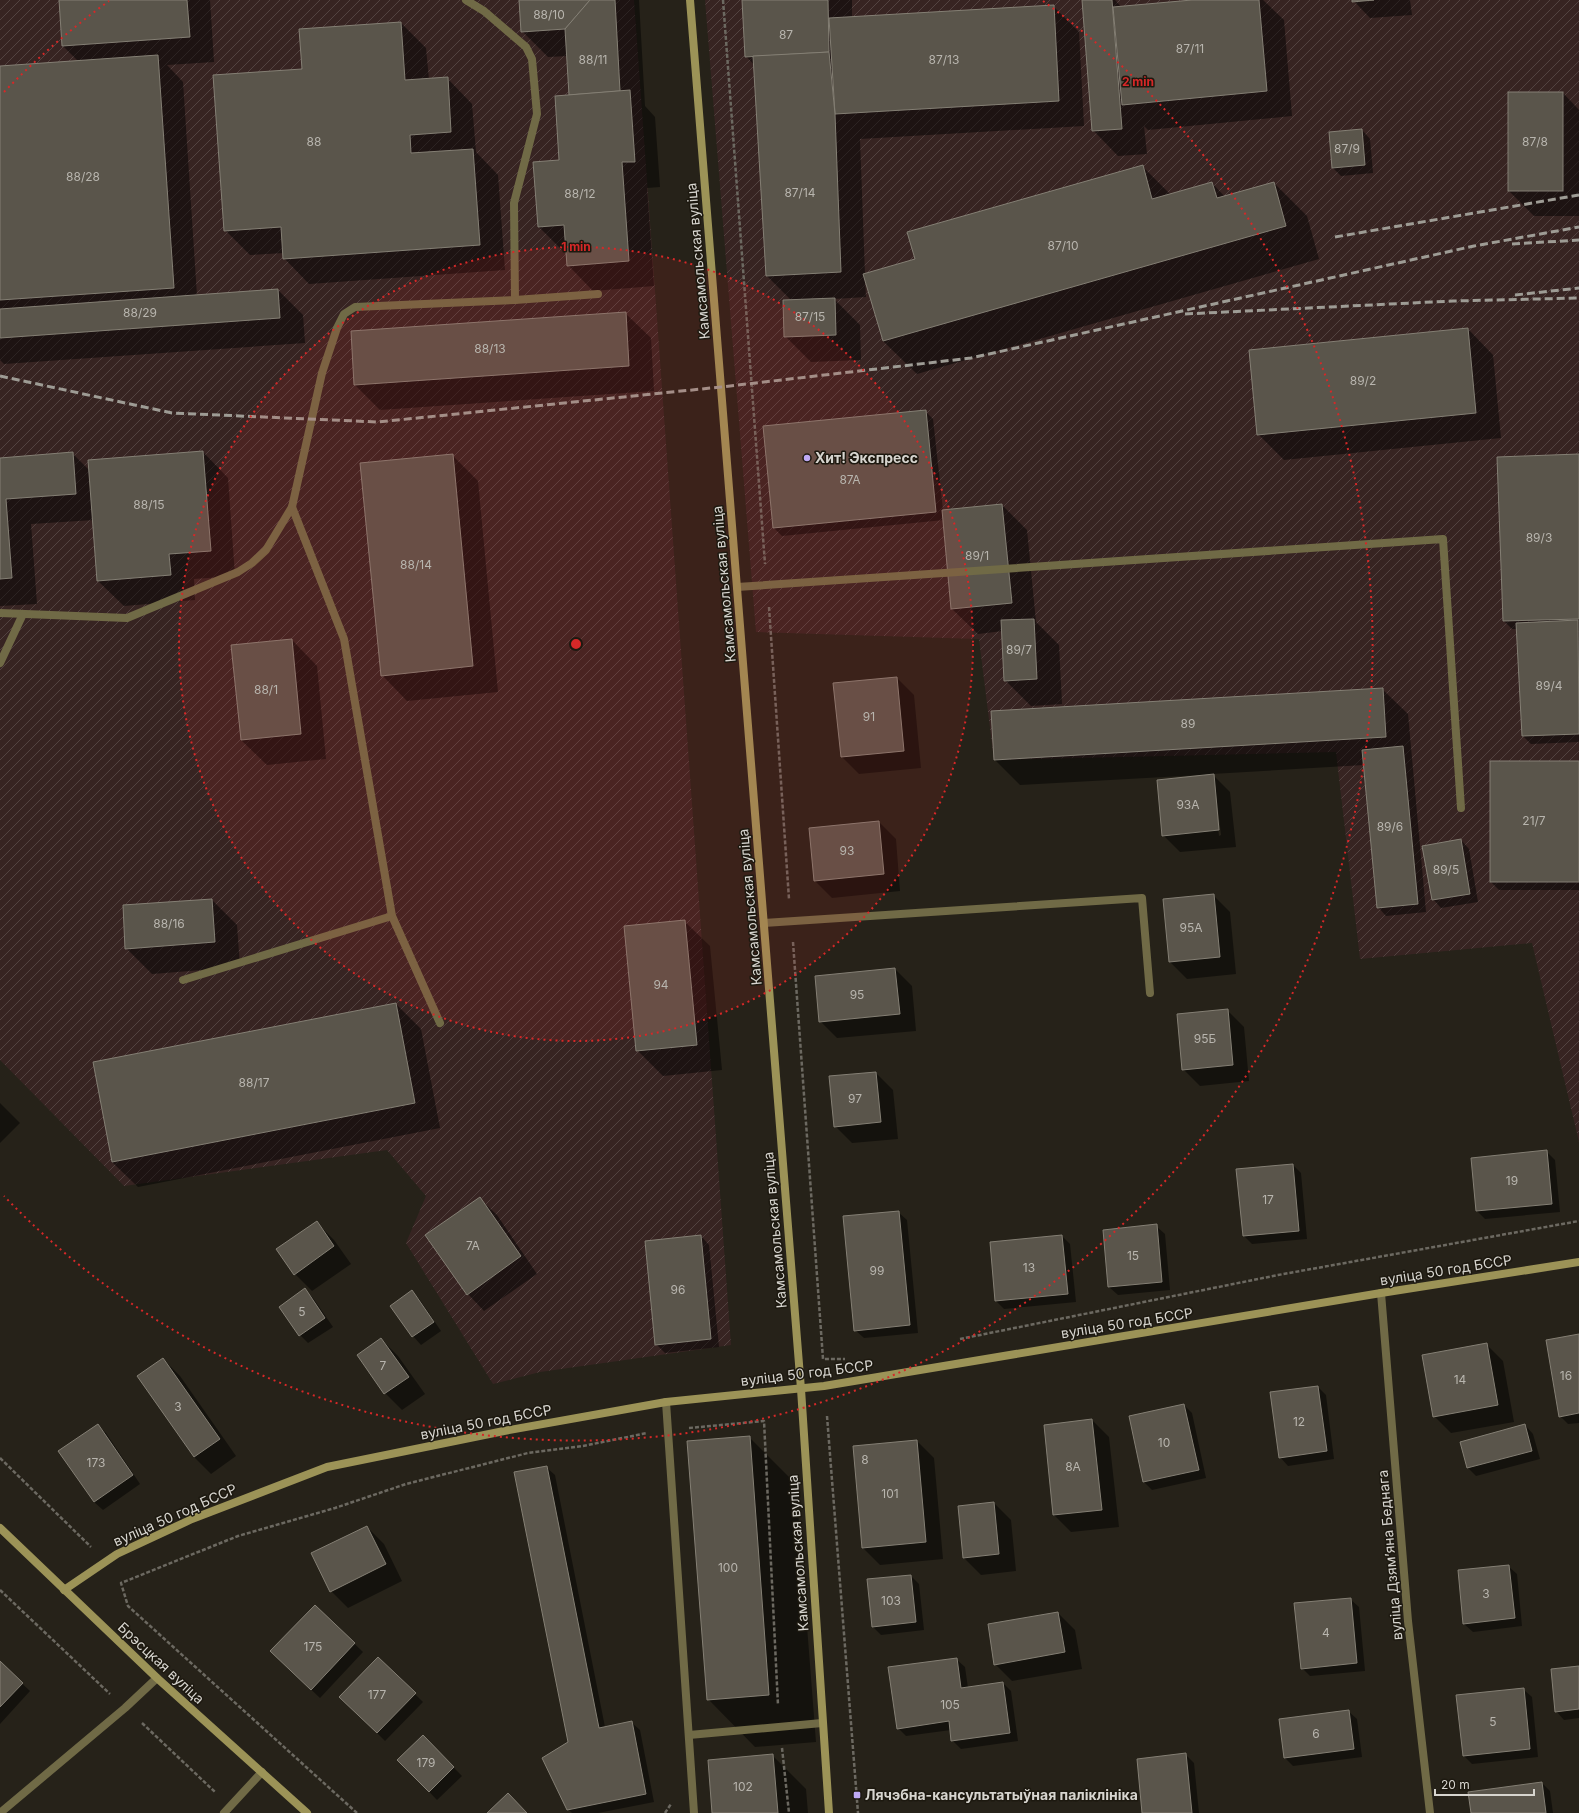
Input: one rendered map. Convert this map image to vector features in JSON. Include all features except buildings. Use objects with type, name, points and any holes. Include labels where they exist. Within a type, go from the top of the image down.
[{"type":"main road","name":"Камсамольская вуліца","points":[[690,0],[801,1389],[828,1813]]},
{"type":"main road","name":"вуліца 50 год БССР","points":[[64,1590],[117,1554],[192,1519],[326,1467],[504,1431],[666,1402],[801,1389],[1381,1293],[1579,1262]]},
{"type":"main road","name":"Брэсцкая вуліца","points":[[0,1528],[157,1678],[307,1813]]},
{"type":"street","points":[[466,0],[484,11],[526,47],[532,59],[537,114],[514,203],[515,300]]},
{"type":"street","points":[[0,613],[127,618],[238,572],[252,563],[266,550],[292,507],[322,374],[337,328],[344,314],[355,308],[515,300],[598,294]]},
{"type":"street","points":[[292,507],[344,639],[392,916],[440,1024]]},
{"type":"street","points":[[737,587],[1443,539],[1461,808]]},
{"type":"street","points":[[0,663],[23,614]]},
{"type":"street","points":[[764,923],[1142,898],[1150,993]]},
{"type":"street","points":[[183,980],[392,916]]},
{"type":"street","name":"вуліца Дзямʼяна Беднага","points":[[1381,1293],[1408,1621],[1430,1813]]},
{"type":"street","points":[[666,1402],[694,1813]]},
{"type":"street","points":[[0,1813],[125,1708],[157,1678]]},
{"type":"street","points":[[689,1735],[780,1728],[822,1723]]},
{"type":"street","points":[[224,1813],[262,1772]]},
{"type":"path","points":[[723,0],[823,1359],[850,1358]]},
{"type":"path","points":[[953,1341],[1278,1274],[1579,1220]]},
{"type":"path","points":[[827,1416],[858,1813]]},
{"type":"path","points":[[120,1583],[238,1536],[335,1508],[406,1484],[528,1452],[583,1446],[668,1430],[764,1421],[780,1728],[789,1813]]},
{"type":"path","points":[[0,1458],[105,1561],[120,1583],[128,1606],[357,1813]]},
{"type":"path","points":[[774,1748],[782,1748]]},
{"type":"path","points":[[664,1813],[692,1774]]},
{"type":"shaded area","points":[[0,0],[634,0],[731,1345],[540,1372],[493,1384],[406,1243],[426,1196],[387,1150],[124,1186],[0,1060]]},
{"type":"shaded area","points":[[705,0],[1579,0],[1579,1142],[1532,943],[1360,959],[1336,752],[994,760],[979,639],[756,632]]},
{"type":"railway","points":[[1335,237],[1579,195]]},
{"type":"railway","points":[[0,376],[172,413],[378,422],[721,387],[971,358],[1474,246],[1579,227]]},
{"type":"railway","points":[[1512,244],[1579,240]]},
{"type":"railway","points":[[1515,295],[1579,288]]},
{"type":"railway","points":[[1185,314],[1453,301],[1579,298]]},
{"type":"place","name":"Хит! Экспресс","points":[[807,458]]},
{"type":"place","name":"Лячэбна-кансультатыўная паліклініка","points":[[857,1795]]}]
